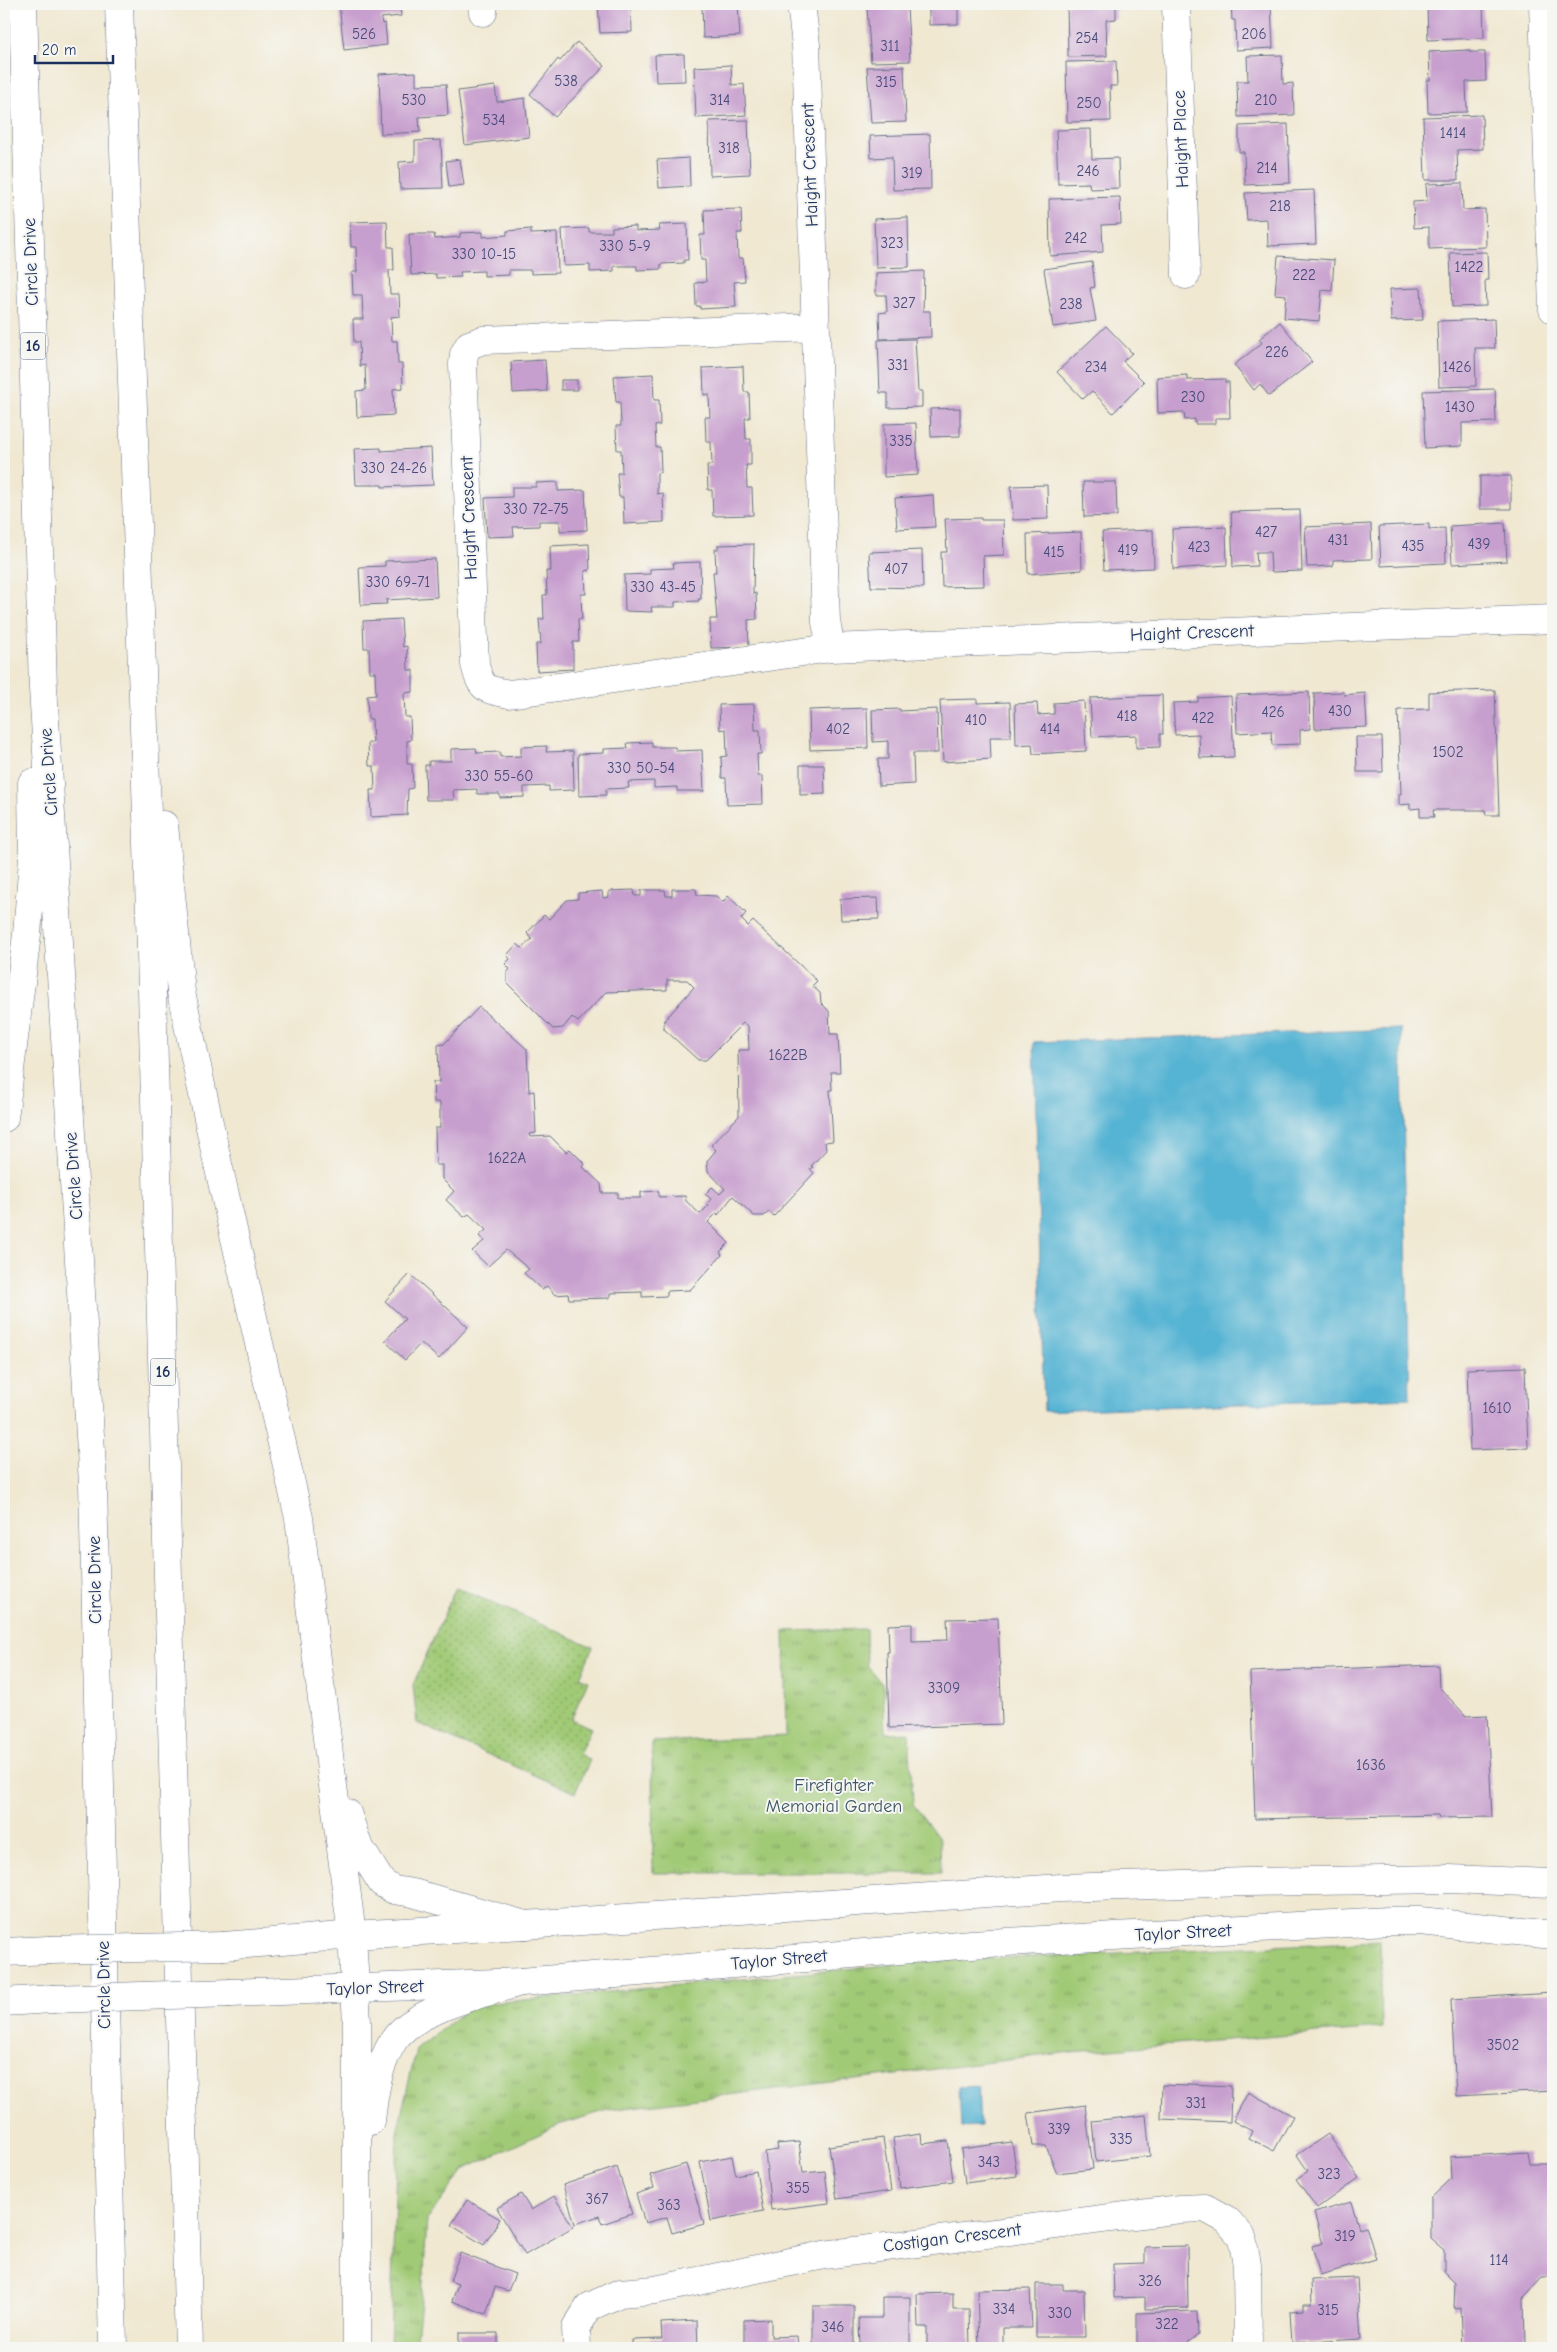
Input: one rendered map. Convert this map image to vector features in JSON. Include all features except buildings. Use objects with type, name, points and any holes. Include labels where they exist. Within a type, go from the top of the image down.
[{"type":"main road","name":"Circle Drive","points":[[23,4],[44,688],[93,1483],[113,2348]]},
{"type":"main road","name":"16","points":[[119,4],[148,843],[190,2348]]},
{"type":"main road","name":"Haight Crescent","points":[[802,4],[806,45],[826,622],[831,648]]},
{"type":"main road","name":"Haight Place","points":[[1176,4],[1186,275]]},
{"type":"main road","points":[[1543,4],[1553,309]]},
{"type":"main road","name":"Haight Crescent","points":[[815,327],[483,340],[469,345],[464,354],[463,364],[475,664],[479,681],[488,690],[510,694],[831,648],[1553,619]]},
{"type":"main road","points":[[133,396],[156,741],[180,992],[216,1160],[299,1518],[325,1736],[352,1935],[357,2023],[357,2348]]},
{"type":"main road","points":[[4,1118],[27,934],[32,869],[32,744],[44,688]]},
{"type":"main road","points":[[325,1736],[358,1845],[382,1883],[394,1890],[413,1893],[525,1925]]},
{"type":"main road","points":[[4,1952],[224,1946],[352,1935],[1062,1888],[1246,1882],[1449,1879],[1553,1883]]},
{"type":"main road","name":"Taylor Street","points":[[4,2002],[521,1982],[971,1944],[1388,1921],[1420,1921],[1553,1935]]},
{"type":"main road","points":[[357,2264],[375,2088],[382,2065],[394,2040],[403,2030],[431,2011],[521,1982]]},
{"type":"main road","name":"Costigan Crescent","points":[[577,2348],[576,2328],[589,2307],[620,2293],[656,2290],[824,2255],[1180,2208],[1205,2208],[1227,2220],[1242,2237],[1247,2265],[1248,2348]]},
{"type":"green space","points":[[456,1587],[593,1647],[580,1677],[588,1681],[571,1719],[591,1728],[579,1754],[590,1760],[575,1793],[417,1723],[413,1685]]},
{"type":"green space","name":"Firefighter Memorial Garden","points":[[866,1629],[867,1666],[883,1685],[885,1733],[909,1732],[913,1804],[940,1840],[941,1873],[653,1873],[652,1742],[786,1736],[784,1631]]},
{"type":"green space","points":[[1380,1941],[1382,2028],[1071,2052],[608,2110],[561,2124],[465,2169],[427,2219],[424,2272],[416,2348],[390,2348],[397,2133],[416,2050],[472,2005],[920,1962]]},
{"type":"water","points":[[1401,1029],[1410,1398],[1044,1411],[1034,1042]]},
{"type":"water","points":[[978,2086],[980,2126],[961,2127],[959,2087]]}]
